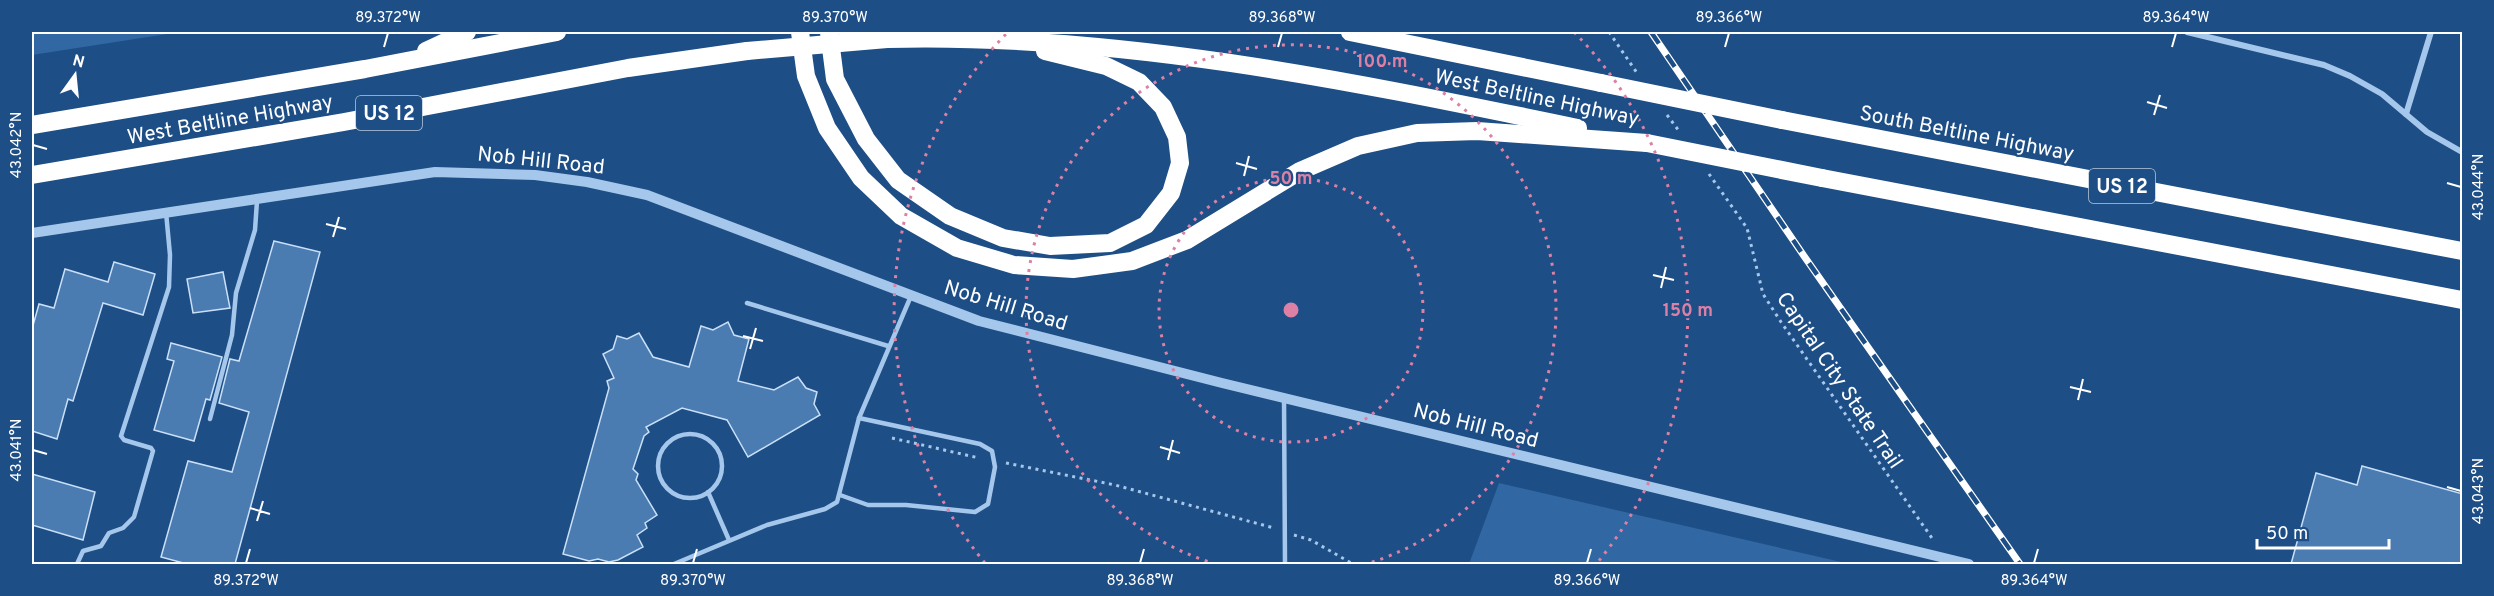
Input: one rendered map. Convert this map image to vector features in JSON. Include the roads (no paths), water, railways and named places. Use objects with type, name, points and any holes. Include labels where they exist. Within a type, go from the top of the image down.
[{"type":"highway","points":[[399,63],[467,32]]},
{"type":"highway","name":"West Beltline Highway","points":[[32,125],[399,63],[557,32]]},
{"type":"highway","points":[[800,32],[806,76],[827,128],[861,178],[901,216],[947,243],[1014,265],[1073,269],[1132,261],[1187,240],[1300,171],[1358,146],[1417,133],[1477,131],[1647,143]]},
{"type":"highway","points":[[829,32],[836,79],[866,139],[898,180],[950,216],[1003,238],[1050,246],[1110,243],[1146,225],[1171,193],[1180,163],[1177,137],[1163,107],[1139,81],[1106,66],[996,38]]},
{"type":"highway","name":"West Beltline Highway","points":[[1350,32],[1782,120]]},
{"type":"highway","name":"West Beltline Highway","points":[[32,175],[344,122],[628,68],[747,51],[887,39],[996,38],[1109,47],[1291,71],[1647,143],[2463,300]]},
{"type":"highway","name":"South Beltline Highway","points":[[1782,120],[2463,251]]},
{"type":"street","points":[[2187,32],[2324,65],[2350,76],[2382,94],[2427,132],[2463,152]]},
{"type":"street","points":[[2406,114],[2431,32]]},
{"type":"street","name":"Nob Hill Road","points":[[32,233],[435,172],[524,175],[588,182],[647,195],[979,321],[1284,398],[1969,564]]},
{"type":"lane","points":[[210,419],[232,335],[236,293],[255,230],[257,198]]},
{"type":"lane","points":[[77,564],[83,551],[101,546],[110,533],[123,528],[134,517],[153,451],[151,448],[124,440],[121,436],[169,287],[171,255],[166,212]]},
{"type":"lane","points":[[674,564],[767,525],[825,509],[837,502],[859,418],[911,296]]},
{"type":"lane","points":[[747,303],[888,346]]},
{"type":"lane","points":[[1284,398],[1285,564]]},
{"type":"lane","points":[[840,495],[868,505],[906,504],[975,512],[988,504],[995,466],[992,451],[980,444],[859,418]]},
{"type":"lane","points":[[683,435],[694,435],[705,438],[713,444],[722,464],[721,475],[716,485],[708,492],[689,498],[671,491],[664,484],[658,465],[665,447],[673,440],[683,435]]},
{"type":"lane","points":[[708,492],[729,540]]},
{"type":"railway","points":[[1651,32],[1804,256],[2020,564]]}]
